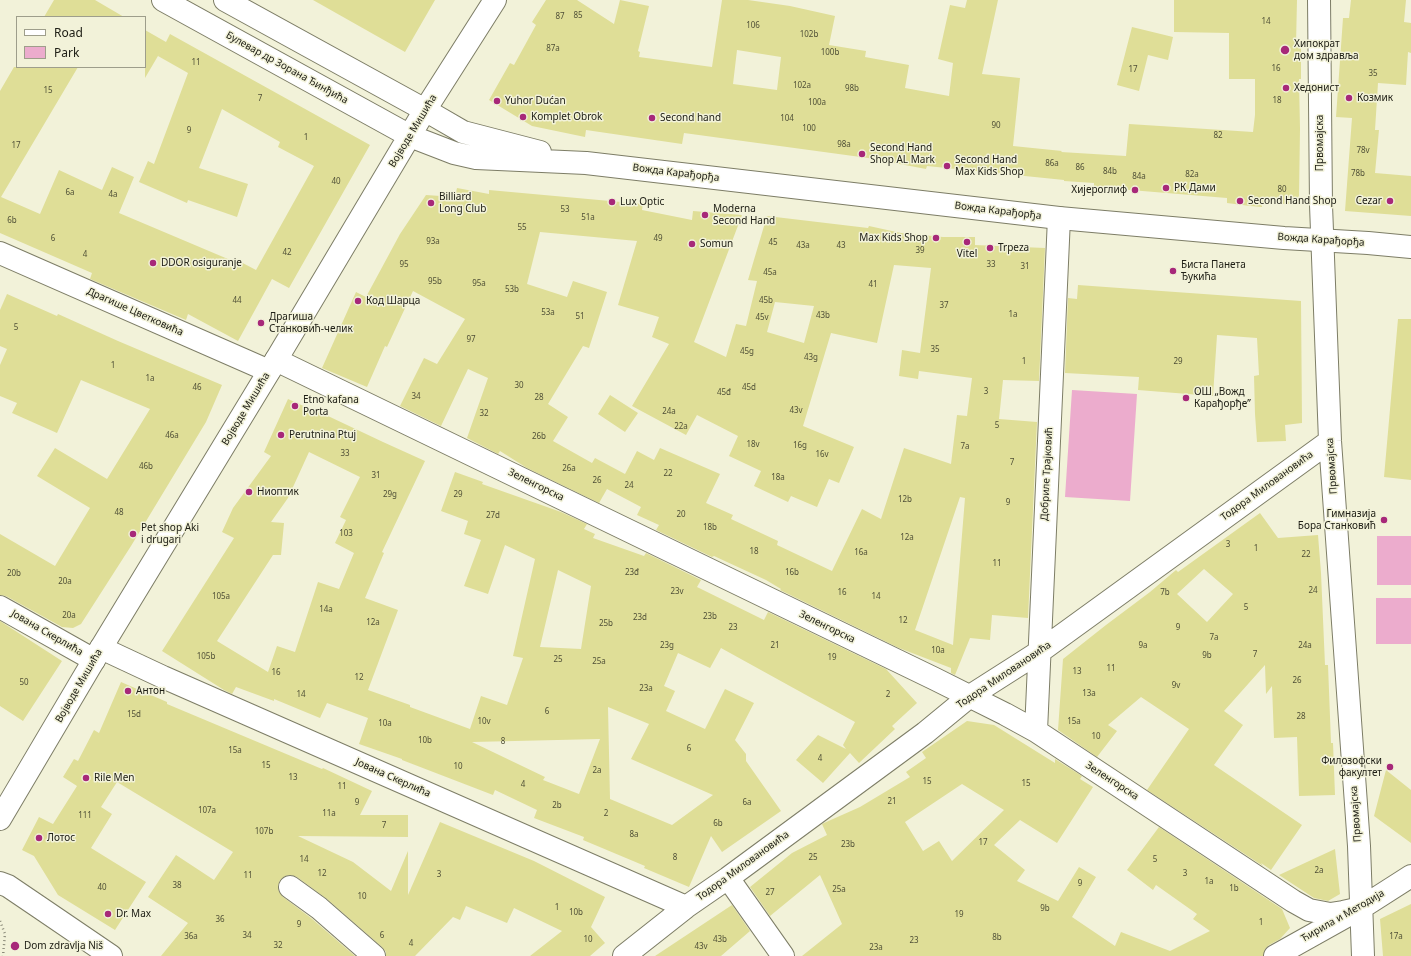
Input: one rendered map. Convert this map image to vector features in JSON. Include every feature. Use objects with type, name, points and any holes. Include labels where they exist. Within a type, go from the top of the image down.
[{"type":"street","name":"Булевар др Зорана Ђинђића","points":[[164,0],[410,136]]},
{"type":"street","points":[[225,0],[425,110]]},
{"type":"street","name":"Војводе Мишића","points":[[0,819],[97,654],[425,110],[495,0]]},
{"type":"street","name":"Првомајска","points":[[1319,0],[1322,241],[1330,441],[1359,846],[1363,956]]},
{"type":"street","name":"Вожда Карађорђа","points":[[425,110],[463,132],[586,163]]},
{"type":"street","name":"Вожда Карађорђа","points":[[410,136],[454,153],[476,158],[586,163],[1059,218],[1322,241],[1368,243],[1411,248]]},
{"type":"street","name":"Добриле Трајковић","points":[[1036,731],[1059,218]]},
{"type":"street","name":"Драгише Цветковића","points":[[0,253],[272,366]]},
{"type":"street","name":"Зеленгорска","points":[[272,366],[970,696],[1036,731],[1293,901],[1309,910],[1330,914],[1361,908]]},
{"type":"street","name":"Тодора Миловановића","points":[[624,956],[686,907],[728,878],[925,733],[970,696],[1039,652],[1330,441]]},
{"type":"street","name":"Јована Скерлића","points":[[0,607],[97,654],[157,674],[686,907]]},
{"type":"street","name":"Ћирила и Методија","points":[[1275,956],[1361,908],[1411,876]]},
{"type":"street","points":[[728,878],[783,956]]},
{"type":"street","points":[[0,883],[8,886],[111,956]]},
{"type":"street","points":[[290,887],[319,908],[374,956]]},
{"type":"path","points":[[0,921],[5,934],[2,956]]},
{"type":"green space","points":[[1072,390],[1137,394],[1130,501],[1065,497]]},
{"type":"green space","points":[[1377,536],[1411,536],[1411,585],[1377,585]]},
{"type":"green space","points":[[1376,598],[1411,598],[1411,644],[1376,644]]},
{"type":"building","points":[[54,0],[95,0],[122,16],[45,16]]},
{"type":"building","points":[[313,0],[435,0],[405,52]]},
{"type":"building","points":[[546,0],[577,0],[614,24],[620,0],[649,6],[638,51],[640,52],[639,57],[712,67],[722,0],[748,0],[790,6],[835,16],[829,45],[866,51],[865,57],[909,65],[905,88],[949,96],[953,63],[938,59],[950,5],[965,8],[967,0],[998,0],[982,74],[1020,78],[1013,146],[1062,151],[1061,152],[1126,156],[1129,124],[1253,132],[1255,115],[1255,79],[1229,79],[1229,33],[1174,32],[1174,0],[1297,0],[1296,45],[1301,45],[1301,79],[1299,79],[1299,197],[1292,204],[1262,204],[1262,207],[1250,206],[1227,203],[1227,198],[1094,187],[1094,183],[927,166],[926,169],[868,158],[684,133],[682,144],[586,130],[585,137],[532,126],[489,100],[510,63],[514,65],[536,25],[532,22]],"holes":[[[737,50],[781,57],[777,90],[733,84]]]},
{"type":"building","points":[[1351,0],[1406,0],[1404,22],[1411,23],[1411,53],[1408,52],[1406,85],[1378,83],[1375,130],[1379,130],[1375,173],[1411,176],[1411,216],[1345,211],[1352,118],[1336,117],[1343,18],[1349,18]]},
{"type":"building","points":[[1132,27],[1173,37],[1168,60],[1148,55],[1139,91],[1117,85]]},
{"type":"building","points":[[146,31],[166,42],[170,34],[370,145],[289,288],[272,279],[238,341],[188,314],[186,320],[90,279],[92,273],[0,233],[0,91],[14,67],[77,68],[1,197],[40,214],[59,170],[102,190],[112,167],[134,177],[119,213],[235,262],[237,260],[256,270],[314,166],[278,147],[280,142],[222,109],[199,168],[248,184],[237,217],[188,200],[187,203],[139,182],[148,161],[154,164],[188,73],[158,56],[165,44],[145,78]]},
{"type":"building","points":[[457,188],[489,194],[489,190],[643,204],[642,210],[692,220],[693,211],[742,215],[694,342],[726,357],[736,324],[746,326],[757,281],[748,280],[767,216],[868,228],[869,226],[901,233],[943,237],[975,237],[975,245],[1045,248],[1039,381],[1003,380],[999,419],[1037,422],[1028,618],[992,615],[990,640],[970,638],[955,675],[951,673],[951,668],[899,648],[780,590],[781,589],[766,580],[714,556],[712,557],[656,530],[659,525],[637,515],[641,507],[607,489],[599,503],[527,468],[500,451],[498,454],[467,438],[488,378],[468,369],[441,426],[400,406],[424,358],[437,364],[465,319],[413,291],[387,347],[385,346],[367,387],[322,368],[356,292],[366,297],[400,234],[426,195],[455,197]],"holes":[[[540,232],[637,241],[618,305],[659,317],[652,337],[669,344],[632,406],[686,435],[697,415],[738,436],[729,456],[761,471],[754,486],[788,502],[791,496],[817,507],[829,479],[839,483],[854,447],[803,426],[831,333],[877,343],[894,265],[931,268],[920,353],[902,350],[899,376],[918,379],[919,371],[972,378],[967,416],[957,415],[951,464],[904,448],[881,519],[862,509],[832,571],[777,545],[778,541],[731,519],[733,515],[706,503],[720,474],[660,448],[654,460],[637,451],[625,474],[595,458],[592,463],[553,441],[568,417],[548,404],[583,346],[589,348],[607,292],[573,281],[567,297],[527,284]],[[775,302],[814,306],[804,343],[767,332]],[[960,497],[965,498],[953,645],[915,630]]]},
{"type":"building","points":[[1078,285],[1301,301],[1302,423],[1285,425],[1286,441],[1257,442],[1254,376],[1259,375],[1257,338],[1217,335],[1213,396],[1138,390],[1139,377],[1065,373],[1068,298],[1077,299]]},
{"type":"building","points":[[7,294],[57,316],[58,314],[222,385],[206,422],[131,546],[81,624],[73,628],[62,627],[6,596],[0,595],[0,534],[55,566],[90,508],[37,476],[55,448],[107,479],[150,409],[81,380],[57,433],[12,413],[17,403],[0,396],[0,365],[7,349],[0,346],[0,310]]},
{"type":"building","points":[[1398,319],[1411,319],[1411,480],[1384,477]]},
{"type":"building","points":[[610,395],[638,413],[625,432],[598,414]]},
{"type":"building","points":[[288,399],[425,461],[382,552],[384,553],[365,598],[398,610],[368,690],[410,705],[410,707],[470,729],[481,696],[507,705],[523,658],[513,656],[535,559],[505,545],[488,594],[464,586],[481,540],[464,534],[468,521],[441,511],[455,472],[483,482],[482,484],[561,512],[587,524],[584,529],[595,534],[593,538],[644,556],[646,553],[701,580],[697,587],[764,620],[768,612],[886,669],[917,703],[892,726],[895,729],[859,763],[850,753],[823,783],[796,760],[818,735],[846,749],[843,745],[855,722],[721,648],[710,668],[678,653],[664,686],[675,691],[666,711],[705,729],[725,689],[754,703],[735,740],[746,754],[746,761],[781,811],[722,852],[711,836],[689,887],[644,868],[645,866],[583,840],[584,837],[534,818],[537,810],[495,790],[493,795],[402,759],[359,744],[368,718],[327,703],[320,718],[274,699],[274,701],[236,687],[232,694],[162,651],[234,538],[222,532],[233,508],[271,456],[264,452]],"holes":[[[309,452],[360,477],[340,517],[346,520],[335,543],[354,553],[339,589],[318,582],[295,652],[277,646],[268,672],[217,641],[273,555],[281,555],[284,523],[271,522],[288,498]],[[558,570],[591,586],[581,649],[540,647]],[[608,707],[649,724],[631,759],[713,795],[672,825],[610,799]],[[600,739],[579,794],[543,780],[545,777],[472,742]]]},
{"type":"building","points":[[1260,513],[1278,538],[1318,535],[1325,665],[1328,665],[1335,795],[1299,796],[1297,737],[1274,738],[1272,686],[1266,694],[1265,665],[1224,711],[1243,725],[1214,765],[1302,825],[1271,870],[1147,790],[1189,729],[1141,697],[1108,725],[1117,731],[1097,757],[1058,730],[1063,659],[1176,570],[1178,572]],"holes":[[[1204,569],[1233,594],[1207,622],[1177,594]]]},
{"type":"building","points":[[0,621],[62,661],[23,721],[0,706]]},
{"type":"building","points":[[121,682],[167,702],[167,704],[322,769],[323,768],[372,791],[360,815],[408,815],[408,837],[298,836],[353,862],[391,891],[408,851],[408,895],[440,822],[534,861],[605,897],[591,927],[605,943],[590,956],[530,956],[562,931],[514,908],[507,923],[466,906],[460,920],[453,917],[415,956],[386,956],[386,952],[382,947],[327,899],[297,877],[291,875],[285,876],[280,880],[278,886],[279,892],[283,897],[311,918],[355,956],[161,956],[188,923],[148,897],[176,855],[214,880],[233,852],[117,782],[101,807],[112,814],[91,848],[146,882],[115,930],[58,895],[34,856],[22,850],[39,817],[53,824],[77,786],[63,777],[74,759],[78,761],[94,730],[99,733]]},
{"type":"building","points":[[967,721],[994,725],[1055,763],[1055,759],[1082,776],[1080,779],[1093,787],[1057,843],[1020,820],[994,845],[1025,870],[1017,881],[1058,901],[1079,867],[1096,877],[1072,917],[1115,946],[1121,932],[1170,951],[1210,931],[1193,919],[1197,914],[1156,885],[1153,890],[1127,870],[1159,827],[1282,909],[1290,928],[1280,939],[1265,949],[1263,956],[802,956],[842,924],[820,875],[770,916],[750,887],[792,853],[827,835],[822,824],[860,807],[910,777],[906,772],[926,758],[922,752]],"holes":[[[962,784],[1004,810],[952,861],[939,841],[923,851],[905,822]]]},
{"type":"building","points":[[1386,770],[1411,790],[1411,843],[1374,816]]},
{"type":"building","points":[[1335,849],[1340,894],[1328,901],[1314,898],[1279,875]]},
{"type":"building","points":[[1411,904],[1411,956],[1383,956],[1380,919]]},
{"type":"building","points":[[732,905],[750,931],[721,956],[655,956]]},
{"type":"place","name":"Хипократ дом здравља","points":[[1285,50]]},
{"type":"place","name":"Хедонист","points":[[1286,88]]},
{"type":"place","name":"Козмик","points":[[1349,98]]},
{"type":"place","name":"Yuhor Dućan","points":[[497,101]]},
{"type":"place","name":"Komplet Obrok","points":[[523,117]]},
{"type":"place","name":"Second hand","points":[[652,118]]},
{"type":"place","name":"Second Hand Shop AL Mark","points":[[862,154]]},
{"type":"place","name":"Second Hand Max Kids Shop","points":[[947,166]]},
{"type":"place","name":"РК Дами","points":[[1166,188]]},
{"type":"place","name":"Хијероглиф","points":[[1135,190]]},
{"type":"place","name":"Second Hand Shop","points":[[1240,201]]},
{"type":"place","name":"Cezar","points":[[1390,201]]},
{"type":"place","name":"Lux Optic","points":[[612,202]]},
{"type":"place","name":"Billiard Long Club","points":[[431,203]]},
{"type":"place","name":"Moderna Second Hand","points":[[705,215]]},
{"type":"place","name":"Max Kids Shop","points":[[936,238]]},
{"type":"place","name":"Vitel","points":[[967,242]]},
{"type":"place","name":"Somun","points":[[692,244]]},
{"type":"place","name":"Trpeza","points":[[990,248]]},
{"type":"place","name":"DDOR osiguranje","points":[[153,263]]},
{"type":"place","name":"Биста Панета Ђукића","points":[[1173,271]]},
{"type":"place","name":"Код Шарца","points":[[358,301]]},
{"type":"place","name":"Драгиша Станковић-челик","points":[[261,323]]},
{"type":"place","name":"ОШ „Вожд Карађорђе”","points":[[1186,398]]},
{"type":"place","name":"Etno kafana Porta","points":[[295,406]]},
{"type":"place","name":"Perutnina Ptuj","points":[[281,435]]},
{"type":"place","name":"Ниоптик","points":[[249,492]]},
{"type":"place","name":"Гимназија Бора Станковић","points":[[1384,520]]},
{"type":"place","name":"Pet shop Aki i drugari","points":[[133,534]]},
{"type":"place","name":"Антон","points":[[128,691]]},
{"type":"place","name":"Филозофски факултет","points":[[1390,767]]},
{"type":"place","name":"Rile Men","points":[[86,778]]},
{"type":"place","name":"Лотос","points":[[39,838]]},
{"type":"place","name":"Dr. Max","points":[[108,914]]},
{"type":"place","name":"Dom zdravlja Niš","points":[[15,946]]}]
